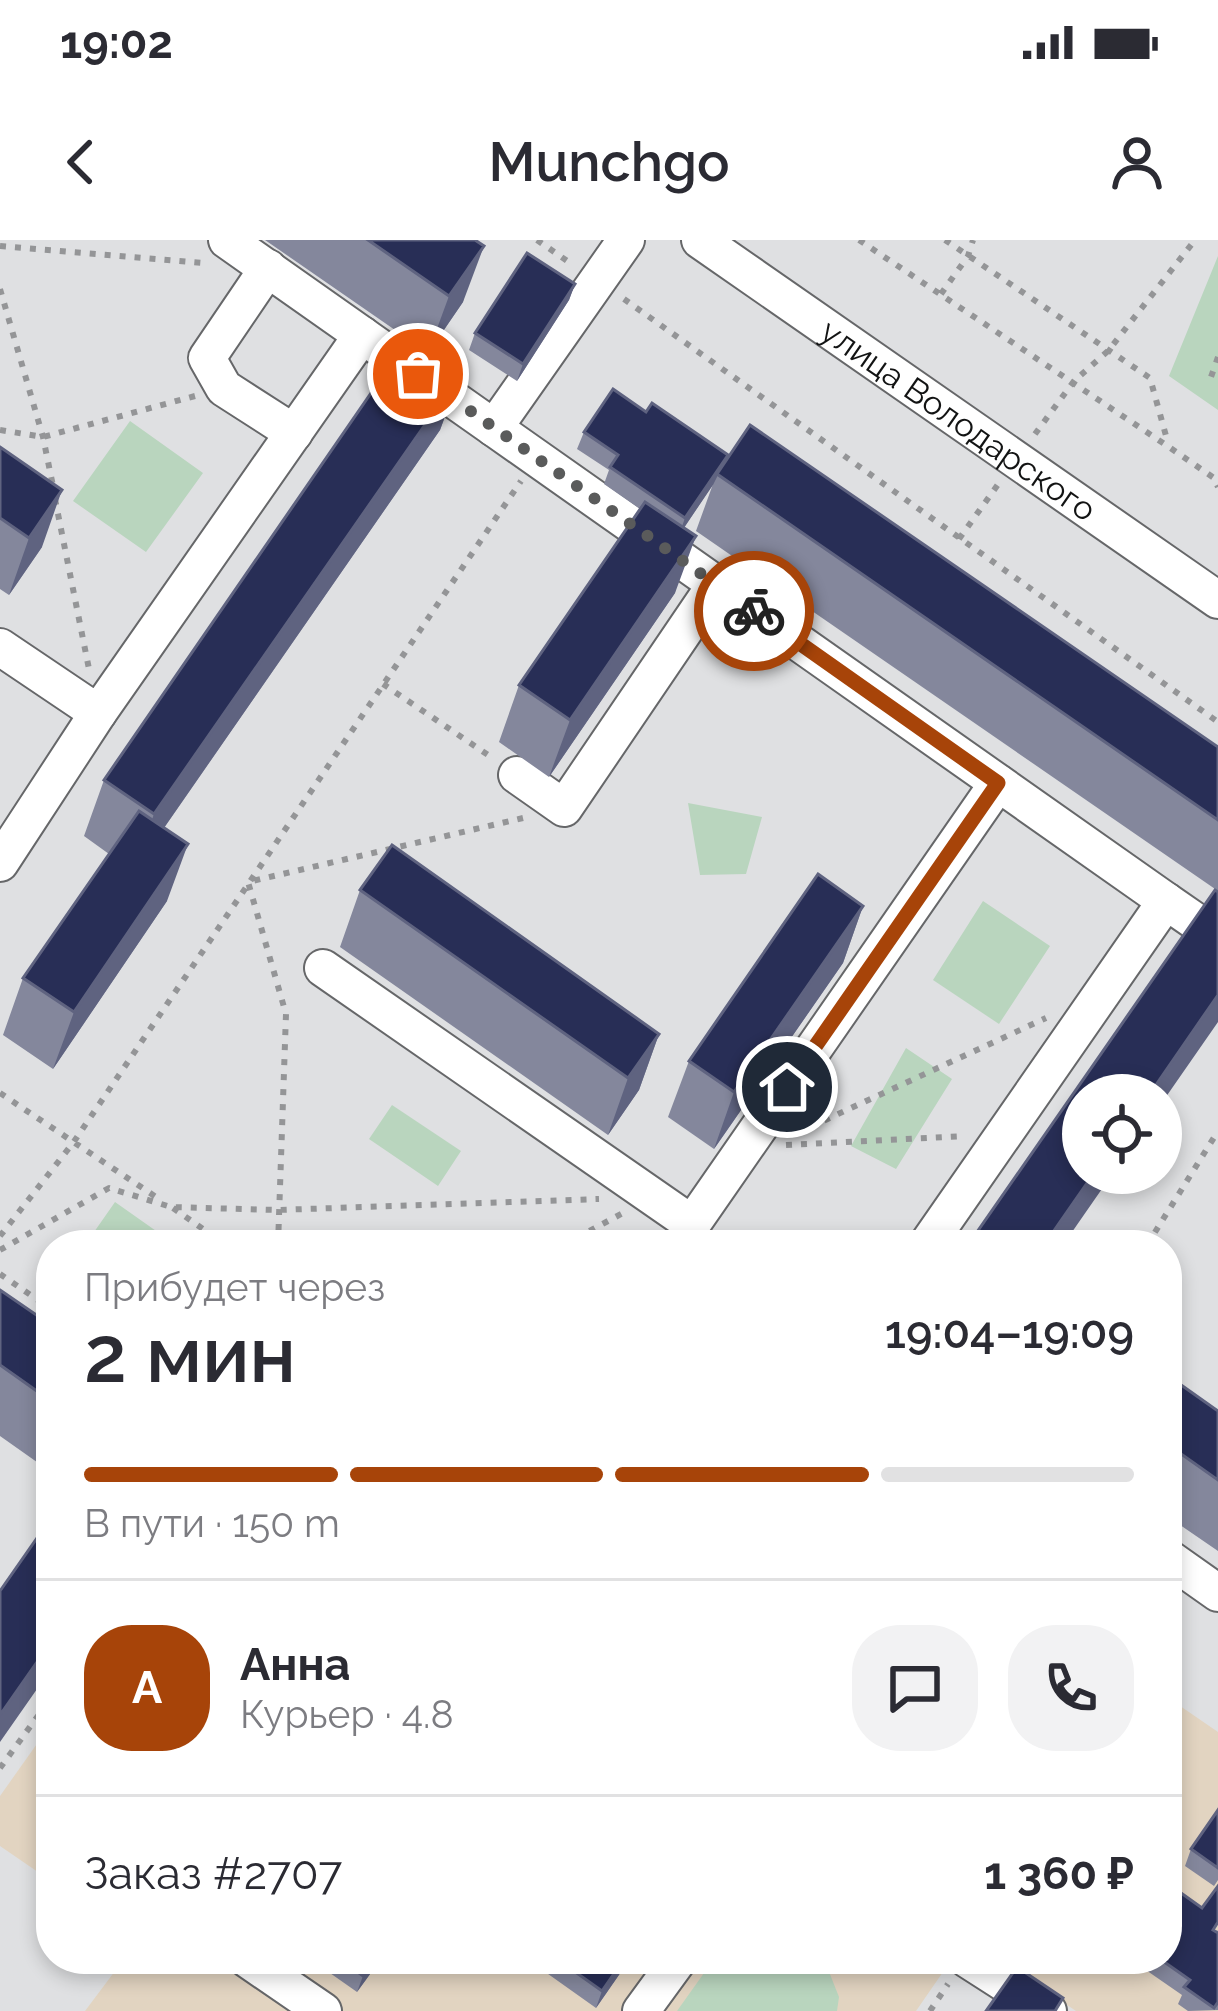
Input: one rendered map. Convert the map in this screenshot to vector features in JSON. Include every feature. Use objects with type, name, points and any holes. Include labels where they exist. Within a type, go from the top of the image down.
[{"type":"street","points":[[227,240],[1218,937]]},
{"type":"street","points":[[494,428],[626,240]]},
{"type":"street","name":"улица Володарского","points":[[700,240],[1218,600]]},
{"type":"street","points":[[268,268],[207,358],[224,388],[294,433]]},
{"type":"street","points":[[0,863],[98,713],[362,335]]},
{"type":"street","points":[[517,775],[564,808],[716,584]]},
{"type":"street","points":[[0,646],[98,713]]},
{"type":"street","points":[[323,968],[692,1224],[998,783]]},
{"type":"street","points":[[937,1230],[1166,902]]},
{"type":"street","points":[[1182,1568],[1218,1593]]},
{"type":"street","points":[[269,1974],[323,2011]]},
{"type":"street","points":[[641,2011],[668,1974]]},
{"type":"street","points":[[990,1974],[1048,2011]]},
{"type":"path","points":[[536,240],[1218,722]]},
{"type":"path","points":[[859,240],[1169,447],[1214,478],[1218,487]]},
{"type":"path","points":[[945,240],[1150,378],[1169,447]]},
{"type":"path","points":[[940,294],[968,256],[973,240]]},
{"type":"path","points":[[1074,382],[1108,351],[1195,240]]},
{"type":"path","points":[[0,246],[268,268]]},
{"type":"path","points":[[0,289],[43,437],[98,713]]},
{"type":"path","points":[[0,338],[12,334]]},
{"type":"path","points":[[1218,357],[1211,377],[1218,381]]},
{"type":"path","points":[[0,430],[43,437],[224,388]]},
{"type":"path","points":[[0,1236],[73,1143],[536,458]]},
{"type":"path","points":[[383,684],[517,775]]},
{"type":"path","points":[[248,882],[564,808]]},
{"type":"path","points":[[248,882],[286,1014],[279,1230]]},
{"type":"path","points":[[0,1093],[204,1230]]},
{"type":"path","points":[[1156,1230],[1218,1131]]},
{"type":"path","points":[[770,1146],[1004,1134]]},
{"type":"path","points":[[591,1230],[653,1197]]},
{"type":"path","points":[[0,1274],[36,1299]]},
{"type":"path","points":[[0,1768],[36,1719]]},
{"type":"shaded area","points":[[1182,1707],[1218,1732],[1218,2011],[1076,2011],[1021,1974],[1182,1974]]},
{"type":"shaded area","points":[[36,1745],[36,1871],[0,1846],[0,1796]]},
{"type":"shaded area","points":[[113,1974],[942,1974],[916,2011],[85,2011]]},
{"type":"green space","points":[[1218,256],[1218,410],[1169,376]]},
{"type":"green space","points":[[130,421],[203,473],[146,552],[73,501]]},
{"type":"green space","points":[[688,803],[762,817],[746,874],[700,875]]},
{"type":"green space","points":[[983,901],[1050,946],[999,1024],[933,980]]},
{"type":"green space","points":[[906,1048],[952,1079],[896,1169],[851,1146]]},
{"type":"green space","points":[[392,1105],[461,1151],[438,1186],[369,1139]]},
{"type":"green space","points":[[115,1202],[155,1230],[95,1230]]},
{"type":"green space","points":[[703,1974],[830,1974],[839,1997],[837,2011],[677,2011]]},
{"type":"building","points":[[368,240],[475,240],[484,246],[449,296]]},
{"type":"building","points":[[527,253],[575,284],[523,364],[475,333]]},
{"type":"building","points":[[409,338],[461,373],[154,814],[104,780]]},
{"type":"building","points":[[613,389],[646,412],[652,403],[728,455],[685,518],[610,467],[618,455],[584,432]]},
{"type":"building","points":[[750,425],[1218,747],[1218,820],[717,474]]},
{"type":"building","points":[[0,447],[62,490],[29,538],[0,518]]},
{"type":"building","points":[[645,502],[696,536],[570,720],[519,685]]},
{"type":"building","points":[[139,811],[188,844],[74,1012],[23,978]]},
{"type":"building","points":[[392,845],[659,1034],[628,1078],[360,890]]},
{"type":"building","points":[[818,874],[863,906],[734,1092],[689,1061]]},
{"type":"building","points":[[1215,890],[1218,995],[1163,1074],[1087,1074]]},
{"type":"building","points":[[1062,1110],[1062,1194],[1079,1194],[1054,1230],[978,1230]]},
{"type":"building","points":[[0,1290],[36,1315],[36,1390],[0,1365]]},
{"type":"building","points":[[1182,1386],[1218,1411],[1218,1480],[1182,1455]]},
{"type":"building","points":[[36,1539],[36,1663],[0,1715],[0,1591]]},
{"type":"building","points":[[1218,1810],[1218,1868],[1191,1849]]},
{"type":"building","points":[[1218,1886],[1218,1922],[1213,1930],[1218,1933],[1218,2002],[1214,2008],[1184,1987],[1190,1980],[1181,1974],[1182,1894],[1202,1908]]},
{"type":"building","points":[[578,1974],[614,1974],[602,1991]]},
{"type":"building","points":[[1012,1974],[1027,1974],[1063,1998],[1055,2011],[986,2011]]},
{"type":"way so far","points":[[418,374],[754,611]]},
{"type":"route","points":[[754,611],[998,783],[787,1087]]}]
